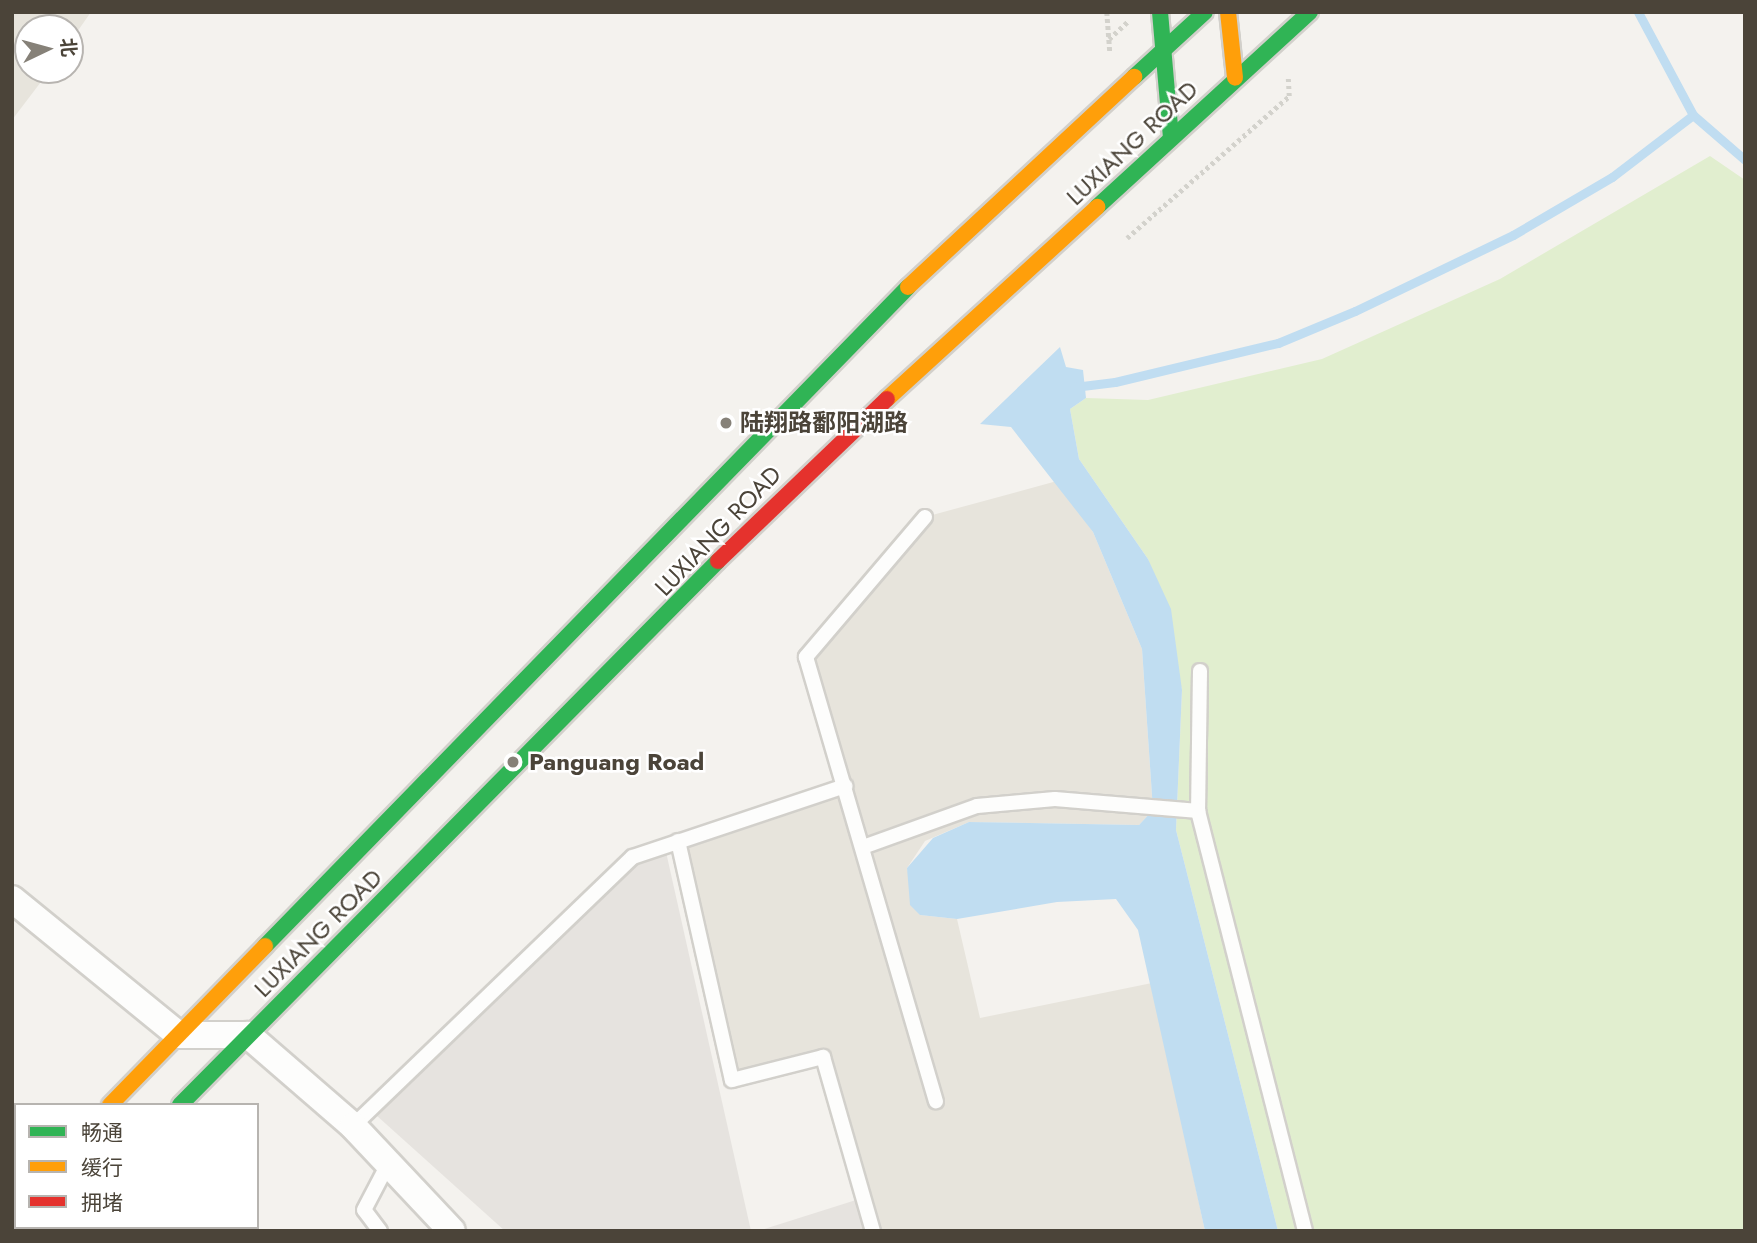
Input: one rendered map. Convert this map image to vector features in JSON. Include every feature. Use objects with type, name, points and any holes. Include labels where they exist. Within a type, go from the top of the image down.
[{"type":"main road","points":[[1160,12],[1171,138]]},
{"type":"main road","name":"LUXIANG ROAD","points":[[112,1103],[918,276],[1205,12]]},
{"type":"main road","points":[[1228,12],[1234,78]]},
{"type":"main road","name":"LUXIANG ROAD","points":[[182,1103],[789,489],[1234,78],[1310,12]]},
{"type":"street","points":[[12,899],[179,1035],[248,1035],[353,1126],[452,1231]]},
{"type":"lane","points":[[925,517],[806,657],[936,1101]]},
{"type":"lane","points":[[1200,671],[1192,810],[1305,1231]]},
{"type":"lane","points":[[353,1126],[634,858],[677,841],[845,786]]},
{"type":"lane","points":[[863,848],[978,806],[1055,799],[1192,810]]},
{"type":"lane","points":[[677,841],[732,1080],[823,1056],[873,1231]]},
{"type":"lane","points":[[380,1231],[364,1210],[388,1164]]},
{"type":"path","points":[[1109,39],[1137,12]]},
{"type":"path","points":[[1127,238],[1289,96]]},
{"type":"shaded area","points":[[12,12],[91,12],[84,22],[84,14],[14,14],[14,84],[39,84],[12,120]]},
{"type":"shaded area","points":[[1057,481],[1093,532],[1142,649],[1153,810],[1139,825],[969,822],[925,841],[907,868],[920,915],[957,919],[980,1018],[1152,983],[1205,1231],[873,1231],[823,1057],[732,1080],[678,841],[845,786],[806,657],[925,517]]},
{"type":"shaded area","points":[[666,852],[751,1231],[505,1231],[376,1115],[639,857]]},
{"type":"shaded area","points":[[856,1200],[864,1231],[758,1231]]},
{"type":"green space","points":[[1710,156],[1745,180],[1745,1231],[1278,1231],[1176,830],[1182,690],[1148,559],[1079,459],[1070,409],[1086,398],[1148,400],[1322,359],[1500,279]]},
{"type":"water","points":[[1060,347],[1066,367],[1083,370],[1086,398],[1070,409],[1079,459],[1148,559],[1171,609],[1182,690],[1176,830],[1278,1231],[1205,1231],[1138,930],[1116,899],[1057,902],[957,919],[920,915],[910,905],[907,868],[933,838],[969,822],[1139,825],[1153,810],[1142,649],[1093,532],[1011,427],[980,424]]},
{"type":"waterway","points":[[1638,12],[1693,115],[1745,160]]},
{"type":"waterway","points":[[1074,387],[1115,382],[1278,343],[1355,311],[1513,235],[1612,177],[1693,115]]},
{"type":"traffic: fast","points":[[1160,12],[1171,138]]},
{"type":"traffic: fast","points":[[1134,77],[1205,12]]},
{"type":"traffic: fast","points":[[1097,207],[1310,12]]},
{"type":"traffic: fast","points":[[265,946],[908,287]]},
{"type":"traffic: fast","points":[[182,1103],[718,561]]},
{"type":"traffic: slow","points":[[1228,12],[1235,78]]},
{"type":"traffic: slow","points":[[908,287],[1134,77]]},
{"type":"traffic: slow","points":[[887,399],[1097,207]]},
{"type":"traffic: slow","points":[[112,1103],[265,946]]},
{"type":"traffic: jam","points":[[718,561],[887,399]]},
{"type":"place","name":"陆翔路鄱阳湖路","points":[[726,423]]},
{"type":"place","name":"Panguang Road","points":[[513,762]]}]
